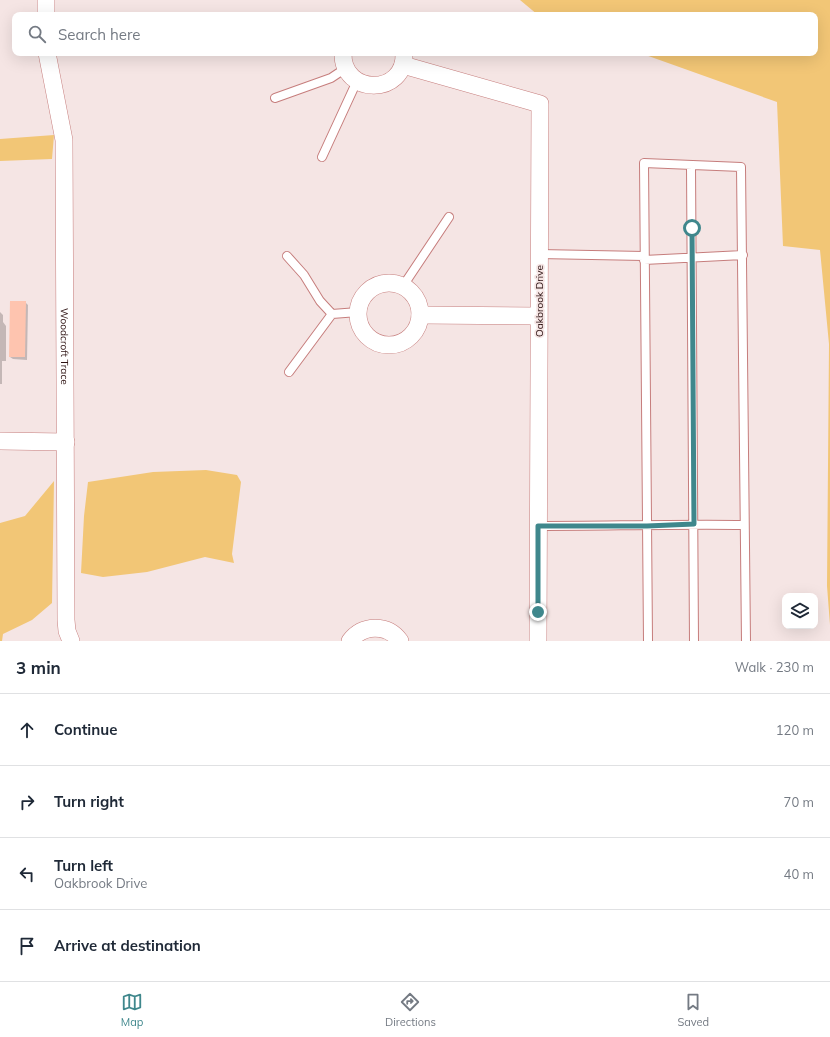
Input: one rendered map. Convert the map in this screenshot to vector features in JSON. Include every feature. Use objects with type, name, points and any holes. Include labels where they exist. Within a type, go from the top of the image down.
[{"type":"street","points":[[46,0],[46,12]]},
{"type":"street","name":"Woodcroft Trace","points":[[49,56],[64,140],[66,620],[67,631],[71,641]]},
{"type":"street","points":[[345,61],[357,81],[366,85],[384,84],[392,80],[404,59]]},
{"type":"street","name":"Oakbrook Drive","points":[[404,59],[540,104],[538,316],[538,641]]},
{"type":"street","points":[[393,283],[403,286],[416,298],[420,315],[415,328],[406,339],[397,343],[387,344],[369,338],[359,321],[358,312],[360,302],[366,293],[374,287],[393,283]]},
{"type":"street","points":[[420,315],[538,316]]},
{"type":"street","points":[[0,441],[66,442]]},
{"type":"street","points":[[350,641],[362,631],[372,628],[391,632],[400,641]]},
{"type":"lane","points":[[275,98],[331,78],[345,61]]},
{"type":"lane","points":[[322,156],[357,81]]},
{"type":"lane","points":[[648,641],[644,163],[742,167],[746,641]]},
{"type":"lane","points":[[691,166],[694,641]]},
{"type":"lane","points":[[403,286],[449,217]]},
{"type":"lane","points":[[539,254],[692,259],[743,255]]},
{"type":"lane","points":[[287,256],[304,275],[320,302],[332,314]]},
{"type":"lane","points":[[288,372],[332,314],[358,312]]},
{"type":"lane","points":[[538,526],[647,526],[694,524],[744,525]]},
{"type":"shaded area","points":[[520,0],[830,0],[830,625],[827,586],[829,344],[820,250],[783,246],[777,102],[648,56],[818,56],[818,12],[534,12]]},
{"type":"shaded area","points":[[54,135],[52,159],[0,161],[0,139]]},
{"type":"shaded area","points":[[206,470],[237,475],[241,482],[232,554],[234,563],[205,557],[147,572],[103,577],[81,573],[84,516],[88,482],[153,472]]},
{"type":"shaded area","points":[[54,481],[52,603],[32,620],[3,634],[2,641],[0,641],[0,523],[25,516]]},
{"type":"building","points":[[10,301],[26,301],[25,357],[9,357]]},
{"type":"route","points":[[538,612],[538,526],[647,526],[694,524],[692,228]]}]
